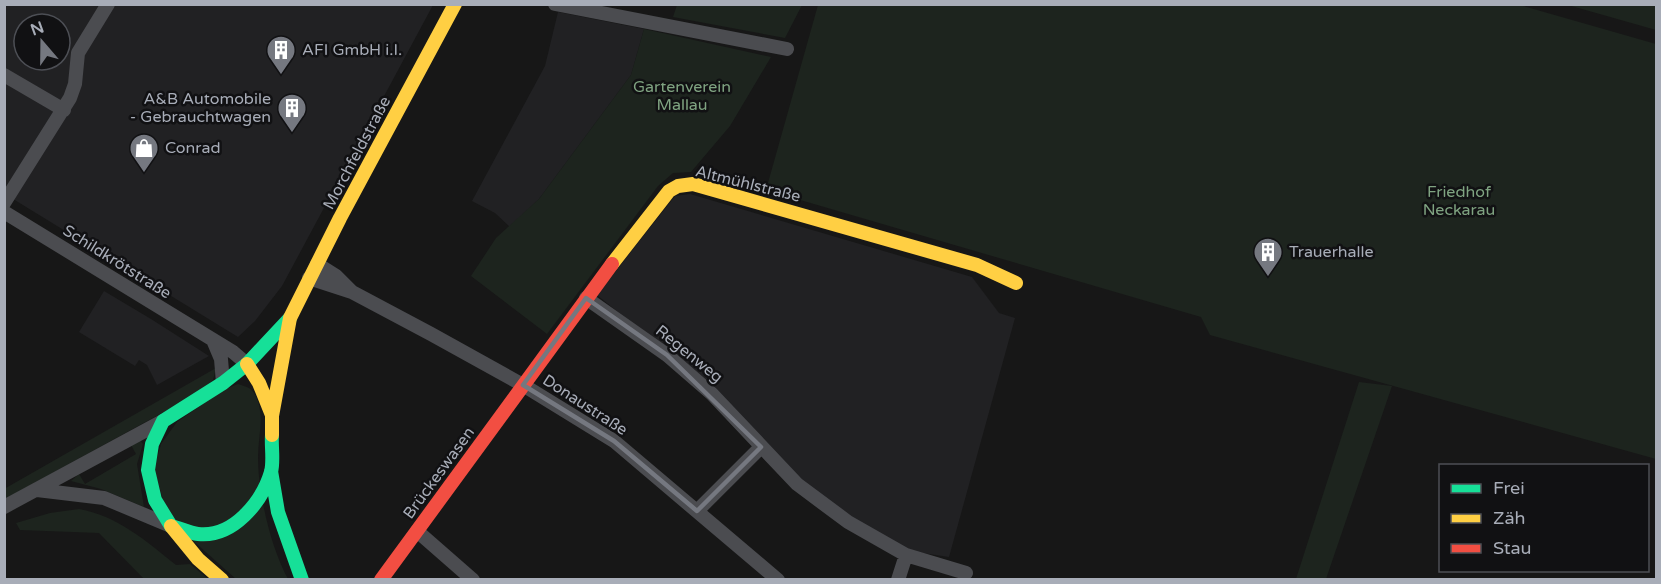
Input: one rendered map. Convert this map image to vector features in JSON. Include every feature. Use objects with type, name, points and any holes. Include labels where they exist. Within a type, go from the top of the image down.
[{"type":"main road","name":"Morchfeldstraße","points":[[171,526],[199,534],[216,532],[230,527],[243,518],[255,505],[271,471],[272,416],[290,318],[455,4]]},
{"type":"main road","name":"Altmühlstraße","points":[[523,385],[586,298],[669,191],[678,186],[693,184],[977,265],[1016,283]]},
{"type":"main road","name":"Morchfeldstraße","points":[[163,420],[223,383],[247,364],[290,318]]},
{"type":"main road","name":"Morchfeldstraße","points":[[247,364],[259,383],[272,416]]},
{"type":"main road","name":"Brückeswasen","points":[[381,579],[523,385]]},
{"type":"main road","points":[[163,420],[152,444],[148,470],[155,500],[171,526],[198,559],[222,579]]},
{"type":"main road","points":[[271,471],[278,512],[302,579]]},
{"type":"street","points":[[4,203],[64,110],[75,84],[78,53],[108,4]]},
{"type":"street","points":[[555,4],[787,49]]},
{"type":"street","points":[[4,75],[64,110]]},
{"type":"street","name":"Schildkrötstraße","points":[[4,212],[233,352],[247,364]]},
{"type":"street","name":"Donaustraße","points":[[317,264],[336,276],[352,292]]},
{"type":"street","name":"Donaustraße","points":[[309,278],[352,292],[523,385],[614,441],[778,579]]},
{"type":"street","name":"Regenweg","points":[[586,298],[667,355],[712,394],[797,484],[848,522],[906,555],[966,573]]},
{"type":"street","points":[[213,340],[221,359],[223,383]]},
{"type":"street","name":"Morchfeldstraße","points":[[4,507],[163,420]]},
{"type":"street","points":[[697,511],[761,447]]},
{"type":"street","points":[[59,477],[64,493]]},
{"type":"street","name":"Morchfeldstraße","points":[[37,490],[104,498],[171,526]]},
{"type":"street","points":[[417,531],[473,579]]},
{"type":"street","points":[[898,579],[906,555]]},
{"type":"highlighted area","points":[[586,298],[667,355],[761,447],[697,511],[614,441],[523,385]]},
{"type":"shaded area","points":[[4,5],[433,5],[282,286],[255,321],[238,337],[5,194]]},
{"type":"shaded area","points":[[558,12],[644,29],[631,75],[539,199],[510,227],[495,213],[472,201],[545,66]]},
{"type":"shaded area","points":[[690,194],[972,277],[999,313],[1015,318],[949,557],[909,551],[850,520],[800,481],[716,392],[597,295],[675,196]]},
{"type":"shaded area","points":[[104,291],[209,356],[157,385],[147,365],[139,360],[135,366],[79,332]]},
{"type":"green space","name":"Gartenverein Mallau","points":[[677,4],[802,5],[785,38],[673,17]]},
{"type":"green space","name":"Friedhof Neckarau","points":[[818,5],[1520,5],[1656,44],[1656,459],[1210,335],[1201,317],[766,190]]},
{"type":"green space","points":[[1568,5],[1656,5],[1656,30]]},
{"type":"green space","name":"Gartenverein Mallau","points":[[644,29],[771,57],[730,126],[691,172],[673,173],[658,186],[547,334],[471,276],[496,238],[539,199],[631,75]]},
{"type":"green space","points":[[216,368],[213,380],[202,391],[5,499],[4,489]]},
{"type":"green space","points":[[1359,382],[1392,386],[1326,579],[1296,579]]},
{"type":"green space","points":[[238,384],[252,391],[258,400],[260,408],[258,457],[260,487],[271,537],[288,579],[236,579],[190,538],[166,510],[154,469],[161,444],[177,422],[223,390]]},
{"type":"green space","points":[[140,440],[143,444],[137,464],[144,507],[101,489],[71,481],[79,474],[85,484],[136,454],[131,445]]},
{"type":"green space","points":[[79,509],[119,523],[176,565],[190,564],[208,579],[144,579],[99,533],[20,530],[16,523],[50,513]]},
{"type":"traffic: fast","points":[[272,435],[271,472],[261,495],[244,516],[234,524],[211,534],[198,534],[171,526],[155,500],[148,470],[152,444],[163,421],[223,383],[247,364],[290,318]]},
{"type":"traffic: fast","points":[[271,471],[278,512],[302,580]]},
{"type":"traffic: slow","points":[[272,435],[272,416],[290,318],[340,218],[455,4]]},
{"type":"traffic: slow","points":[[612,264],[669,191],[678,186],[693,184],[977,265],[1016,283]]},
{"type":"traffic: slow","points":[[247,364],[259,383],[272,415]]},
{"type":"traffic: slow","points":[[171,526],[198,559],[222,580]]},
{"type":"traffic: jam","points":[[381,580],[612,264]]},
{"type":"place","name":"AFI GmbH i.I.","points":[[281,76]]},
{"type":"place","name":"A&B Automobile - Gebrauchtwagen","points":[[292,134]]},
{"type":"place","name":"Conrad","points":[[144,174]]},
{"type":"place","name":"Trauerhalle","points":[[1268,278]]}]
